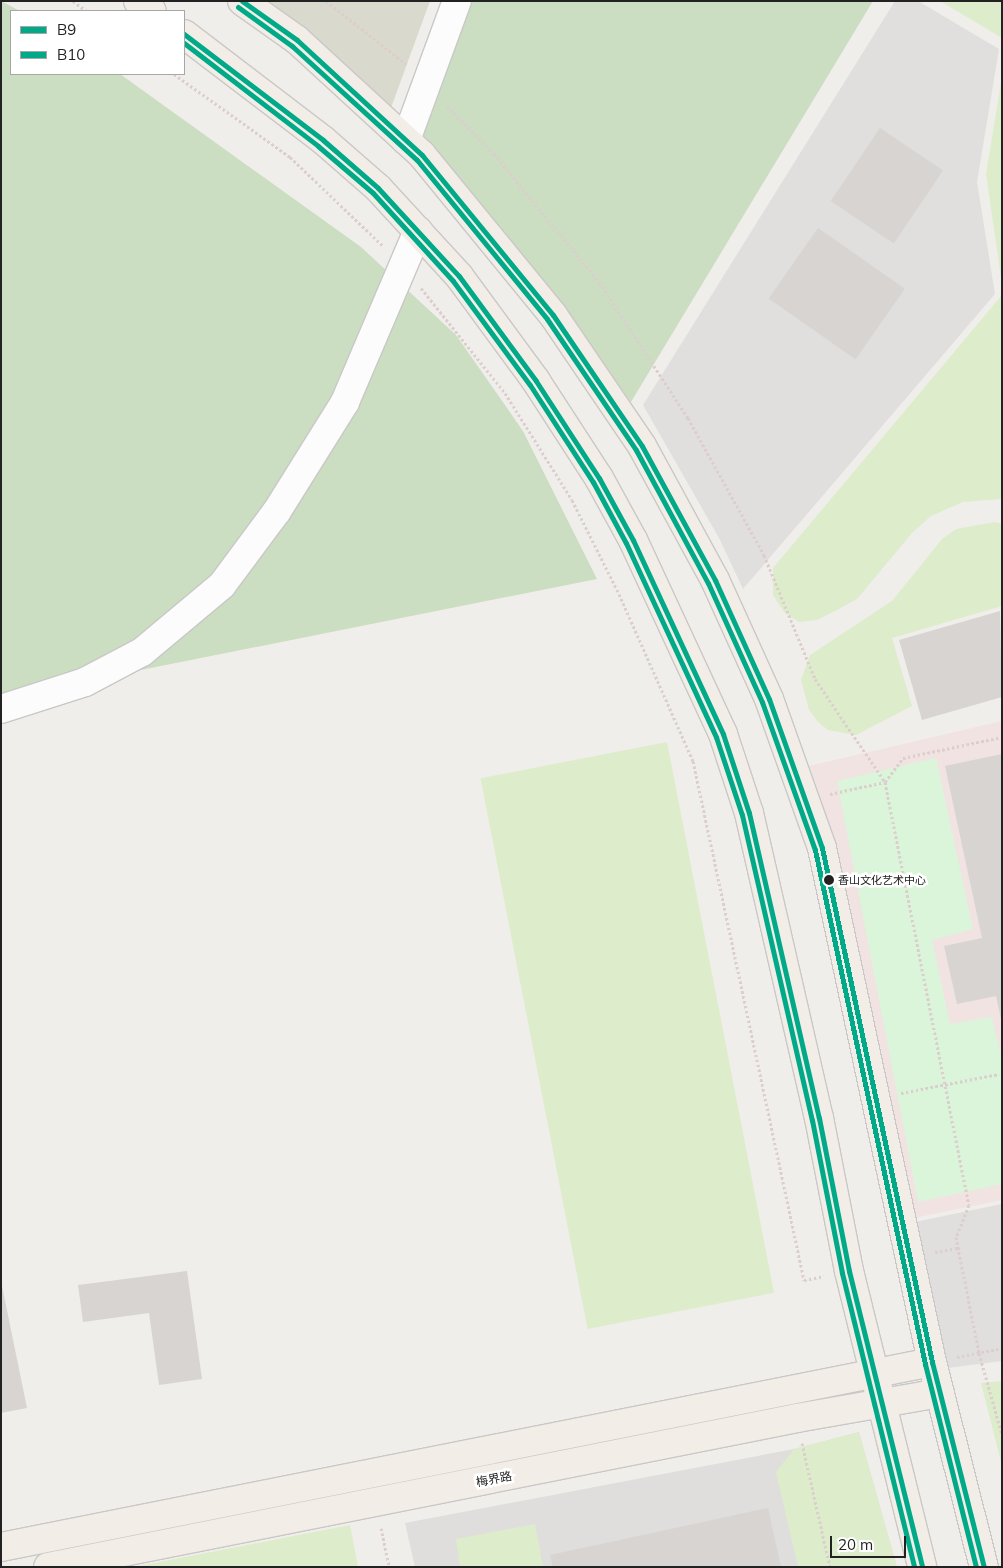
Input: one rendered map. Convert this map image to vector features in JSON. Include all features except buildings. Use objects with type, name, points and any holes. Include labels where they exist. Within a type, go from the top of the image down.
[{"type":"main road","points":[[138,1],[151,10]]},
{"type":"main road","points":[[242,1],[298,40],[422,155],[553,315],[642,446],[715,580],[765,690],[802,800],[822,848],[911,1256],[932,1362],[984,1567]]},
{"type":"main road","points":[[185,35],[323,140],[378,188],[459,276],[536,381],[598,478],[633,540],[723,734],[749,814],[818,1118],[849,1271],[880,1404],[922,1567]]},
{"type":"main road","points":[[1,1547],[932,1362]]},
{"type":"main road","name":"梅界路","points":[[48,1567],[797,1418],[940,1393]]},
{"type":"lane","points":[[406,140],[457,1]]},
{"type":"lane","points":[[1,709],[84,682],[142,652],[222,585],[277,511],[345,402],[418,231]]},
{"type":"path","points":[[74,1],[86,10]]},
{"type":"path","points":[[326,1],[395,53],[494,154],[598,282],[688,418],[764,555],[815,679],[885,782],[969,1205],[956,1237],[979,1353],[1002,1435]]},
{"type":"path","points":[[175,75],[290,157],[404,266],[505,393],[572,500],[619,594],[693,761],[804,1280],[849,1271]]},
{"type":"path","points":[[802,800],[885,782],[903,758],[1002,736]]},
{"type":"path","points":[[876,1098],[999,1074]]},
{"type":"path","points":[[911,1256],[958,1248]]},
{"type":"path","points":[[932,1362],[998,1348]]},
{"type":"path","points":[[797,1418],[830,1567]]},
{"type":"path","points":[[376,1503],[388,1567]]},
{"type":"shaded area","points":[[250,1],[430,1],[388,116]]},
{"type":"shaded area","points":[[895,1],[918,1],[999,49],[977,182],[995,294],[743,589],[719,538],[643,405]]},
{"type":"shaded area","name":"香山文化艺术中心","points":[[1002,721],[1002,1200],[909,1219],[809,766]]},
{"type":"shaded area","points":[[1002,1204],[1002,1361],[940,1369],[910,1223]]},
{"type":"shaded area","points":[[859,1432],[897,1567],[415,1567],[405,1523],[794,1449]]},
{"type":"green space","points":[[1,1],[18,10],[10,10],[10,75],[121,75],[361,247],[456,335],[523,431],[597,579],[1,698]]},
{"type":"green space","points":[[452,1],[873,1],[631,402],[550,291],[405,123]]},
{"type":"green space","points":[[940,1],[1002,1],[1002,38]]},
{"type":"green space","points":[[1002,76],[1002,285],[986,174]]},
{"type":"green space","points":[[1002,295],[1002,499],[963,502],[931,516],[912,533],[857,599],[817,620],[799,622],[784,612],[773,595],[773,568]]},
{"type":"green space","points":[[995,522],[1002,524],[1002,606],[892,638],[912,706],[856,735],[828,730],[818,722],[809,710],[801,680],[810,655],[892,601],[942,539],[956,529]]},
{"type":"green space","points":[[667,742],[774,1293],[588,1329],[480,778]]},
{"type":"green space","points":[[936,758],[973,929],[932,940],[950,1024],[992,1017],[1002,1060],[1002,1184],[918,1202],[837,781]]},
{"type":"green space","points":[[1002,1381],[1002,1466],[981,1383]]},
{"type":"green space","points":[[859,1432],[897,1567],[798,1567],[776,1472],[794,1449]]},
{"type":"green space","points":[[535,1524],[543,1567],[460,1567],[456,1539]]},
{"type":"green space","points":[[350,1525],[358,1567],[134,1567]]},
{"type":"transit line","name":"B9","points":[[242,1],[297,40],[422,155],[553,315],[642,446],[715,580],[769,699],[822,848],[932,1362],[984,1567]]},
{"type":"transit line","name":"B10","points":[[238,7],[292,46],[417,160],[547,319],[636,450],[708,583],[762,702],[815,850],[925,1364],[976,1567]]},
{"type":"transit line","name":"B9","points":[[185,35],[323,140],[378,188],[459,276],[536,381],[599,478],[633,540],[723,734],[749,813],[819,1118],[849,1271],[922,1567]]},
{"type":"transit line","name":"B10","points":[[185,44],[318,146],[373,193],[453,281],[530,385],[593,482],[626,543],[716,737],[742,815],[812,1120],[842,1273],[914,1567]]},
{"type":"place","name":"香山文化艺术中心","points":[[829,880]]}]
